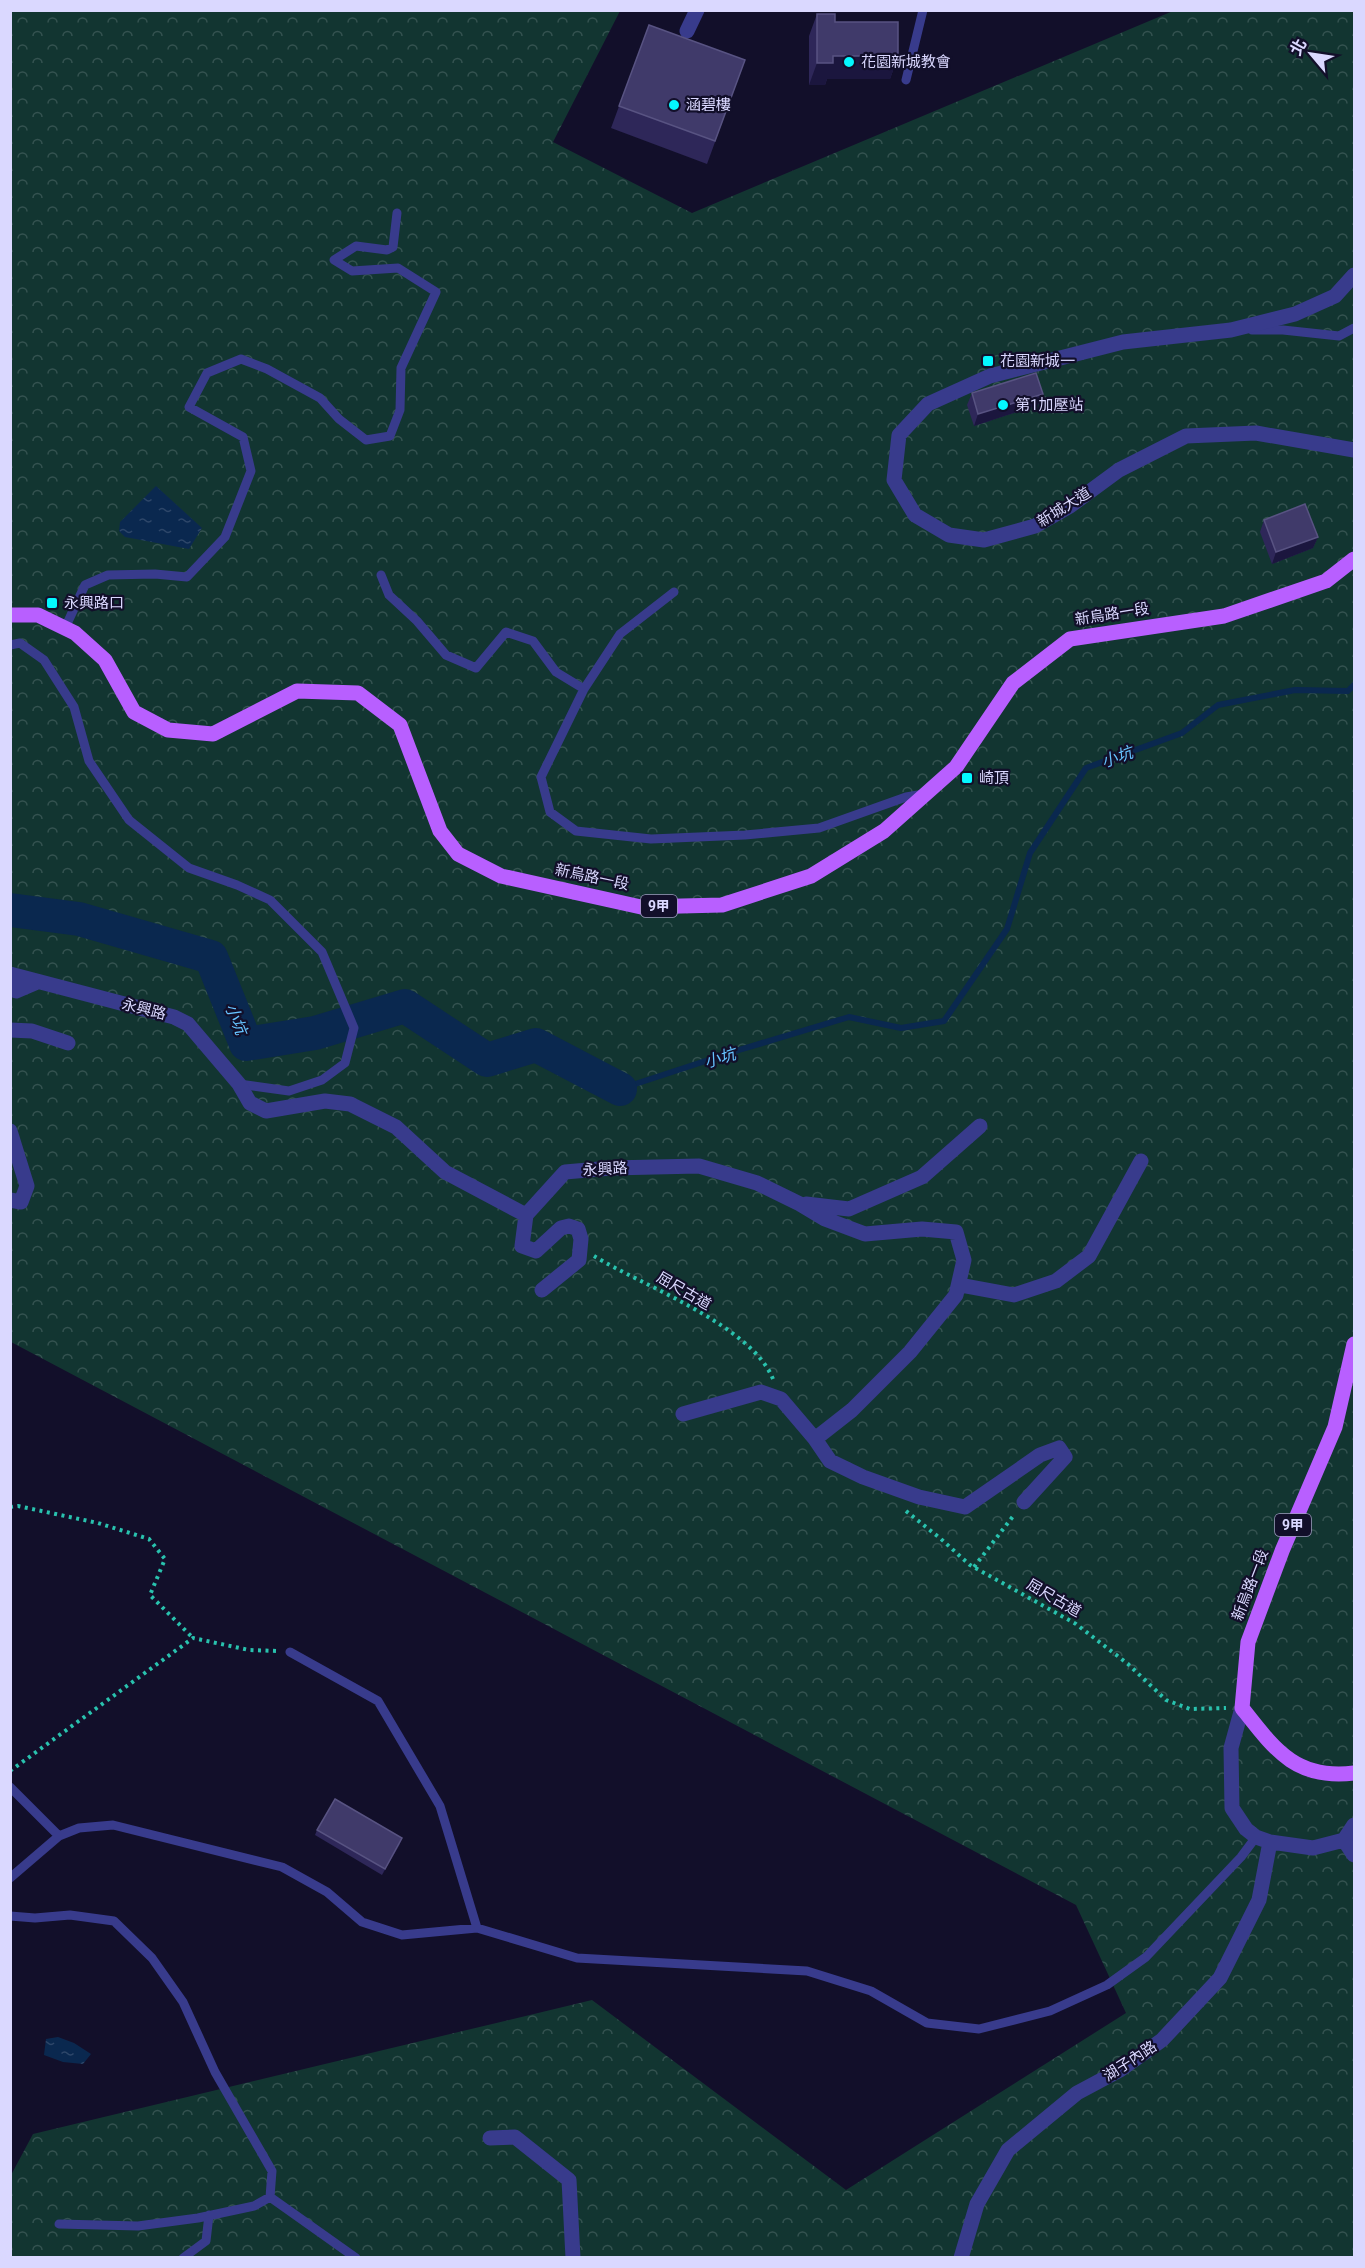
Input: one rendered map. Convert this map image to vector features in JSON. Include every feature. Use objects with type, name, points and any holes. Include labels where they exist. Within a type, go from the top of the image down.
[{"type":"main road","name":"新烏路一段","points":[[10,615],[38,615],[75,633],[105,660],[134,712],[168,730],[213,734],[297,691],[358,693],[400,725],[440,831],[458,854],[501,876],[641,907],[722,905],[811,876],[884,831],[956,767],[1013,683],[1070,639],[1224,616],[1326,581],[1354,559]]},
{"type":"main road","name":"新烏路一段","points":[[1242,1708],[1248,1642],[1282,1551],[1335,1427],[1354,1344]]},
{"type":"main road","points":[[1242,1708],[1271,1745],[1297,1766],[1334,1775],[1354,1773]]},
{"type":"street","points":[[687,31],[697,10]]},
{"type":"street","name":"新城大道","points":[[1354,275],[1335,296],[1295,314],[1231,330],[1123,342],[990,376],[928,404],[899,435],[894,480],[915,514],[949,535],[984,540],[1035,526],[1070,506],[1119,470],[1186,436],[1256,433],[1354,450]]},
{"type":"street","name":"永興路","points":[[10,974],[174,1017],[188,1024],[239,1084],[250,1103],[266,1111],[325,1101],[350,1104],[396,1127],[445,1172],[526,1215],[565,1172],[611,1168],[699,1166],[757,1183],[825,1219],[865,1234],[922,1228],[956,1232],[964,1260],[956,1295],[910,1352],[852,1410],[815,1439]]},
{"type":"street","points":[[10,989],[16,991],[37,982]]},
{"type":"street","points":[[10,1030],[32,1031],[68,1043]]},
{"type":"street","points":[[800,1204],[849,1209],[870,1200],[922,1177],[980,1126]]},
{"type":"street","points":[[10,1131],[27,1186],[21,1202],[10,1200]]},
{"type":"street","points":[[960,1285],[1014,1294],[1056,1281],[1089,1256],[1141,1161]]},
{"type":"street","points":[[526,1215],[522,1246],[536,1251],[561,1228],[569,1226],[578,1229],[581,1247],[579,1260],[542,1290]]},
{"type":"street","points":[[683,1414],[761,1392],[781,1399],[815,1439],[830,1461],[863,1478],[919,1497],[965,1507],[1040,1455],[1059,1448],[1065,1457],[1024,1502]]},
{"type":"street","points":[[1242,1708],[1231,1748],[1232,1809],[1246,1829],[1263,1840],[1312,1848],[1344,1840],[1354,1825]]},
{"type":"street","name":"湖子內路","points":[[961,2258],[977,2204],[1008,2150],[1077,2093],[1120,2070],[1162,2040],[1220,1978],[1259,1900],[1263,1840]]},
{"type":"street","points":[[1344,1840],[1354,1855]]},
{"type":"street","points":[[490,2138],[515,2137],[569,2180],[573,2258]]},
{"type":"lane","points":[[906,80],[923,10]]},
{"type":"lane","points":[[65,628],[85,585],[108,575],[155,574],[187,578],[225,537],[251,471],[243,437],[189,407],[207,374],[241,359],[267,369],[320,398],[339,419],[366,440],[390,436],[400,410],[401,369],[436,292],[398,268],[352,271],[334,260],[356,246],[387,250],[393,248],[397,213]]},
{"type":"lane","points":[[1231,330],[1283,330],[1338,336],[1354,328]]},
{"type":"lane","points":[[381,575],[389,595],[417,621],[446,655],[476,668],[506,632],[533,641],[556,672],[584,689]]},
{"type":"lane","points":[[674,592],[620,634],[584,689],[541,777],[550,812],[576,831],[651,839],[745,835],[819,828],[906,797],[926,794]]},
{"type":"lane","points":[[10,645],[20,644],[44,660],[74,707],[89,761],[129,819],[189,868],[237,885],[270,900],[322,952],[354,1028],[345,1063],[321,1080],[289,1091],[239,1084]]},
{"type":"lane","points":[[290,1652],[378,1701],[440,1806],[477,1928]]},
{"type":"lane","points":[[10,1787],[59,1836]]},
{"type":"lane","points":[[10,1878],[59,1836],[79,1828],[113,1825],[282,1867],[327,1892],[362,1922],[402,1935],[477,1928],[577,1958],[807,1971],[871,1991],[927,2023],[979,2029],[1050,2011],[1107,1985],[1146,1957],[1241,1857],[1263,1840]]},
{"type":"lane","points":[[10,1916],[35,1918],[70,1915],[114,1921],[152,1958],[183,2002],[215,2072],[272,2171],[270,2197]]},
{"type":"lane","points":[[59,2224],[138,2226],[254,2206],[270,2197]]},
{"type":"lane","points":[[270,2197],[357,2258]]},
{"type":"lane","points":[[183,2258],[206,2241],[209,2215]]},
{"type":"path","name":"屈尺古道","points":[[581,1247],[617,1270],[651,1285],[738,1336],[769,1368],[781,1399]]},
{"type":"path","points":[[974,1567],[1024,1502]]},
{"type":"path","name":"屈尺古道","points":[[898,1505],[974,1567],[1076,1624],[1128,1664],[1166,1700],[1190,1709],[1242,1708]]},
{"type":"path","points":[[10,1508],[18,1506],[98,1523],[149,1539],[165,1559],[150,1595],[192,1638],[249,1650],[290,1652]]},
{"type":"path","points":[[10,1771],[192,1638]]},
{"type":"green space","points":[[11,11],[620,11],[553,142],[692,213],[1173,11],[1354,11],[1354,2257],[11,2257],[10,2177],[33,2134],[592,2000],[846,2190],[1126,2013],[1076,1905],[11,1342]]},
{"type":"water","points":[[156,486],[202,528],[189,549],[125,537],[119,531],[120,522]]},
{"type":"water","points":[[58,2037],[74,2043],[91,2054],[83,2064],[63,2062],[44,2055],[46,2039]]},
{"type":"building","points":[[817,14],[835,14],[835,22],[898,22],[898,56],[833,56],[833,63],[817,63]]},
{"type":"building","name":"涵碧樓","points":[[649,25],[745,60],[715,141],[619,106]]},
{"type":"building","points":[[1036,373],[1043,394],[978,414],[972,393]]},
{"type":"building","points":[[1305,504],[1318,537],[1276,552],[1264,520]]},
{"type":"building","points":[[335,1799],[402,1838],[385,1869],[317,1830]]},
{"type":"waterway","name":"小坑","points":[[620,1089],[849,1017],[901,1028],[944,1021],[1007,929],[1030,853],[1086,768],[1182,733],[1218,705],[1295,690],[1348,691],[1354,685]]},
{"type":"waterway","name":"小坑","points":[[10,910],[79,919],[211,957],[246,1044],[315,1033],[405,1006],[487,1060],[536,1045],[620,1089]]},
{"type":"place","name":"花園新城教會","points":[[849,62]]},
{"type":"place","name":"涵碧樓","points":[[674,105]]},
{"type":"place","name":"花園新城一","points":[[988,361]]},
{"type":"place","name":"第1加壓站","points":[[1003,405]]},
{"type":"place","name":"永興路口","points":[[52,603]]},
{"type":"place","name":"崎頂","points":[[967,778]]}]
